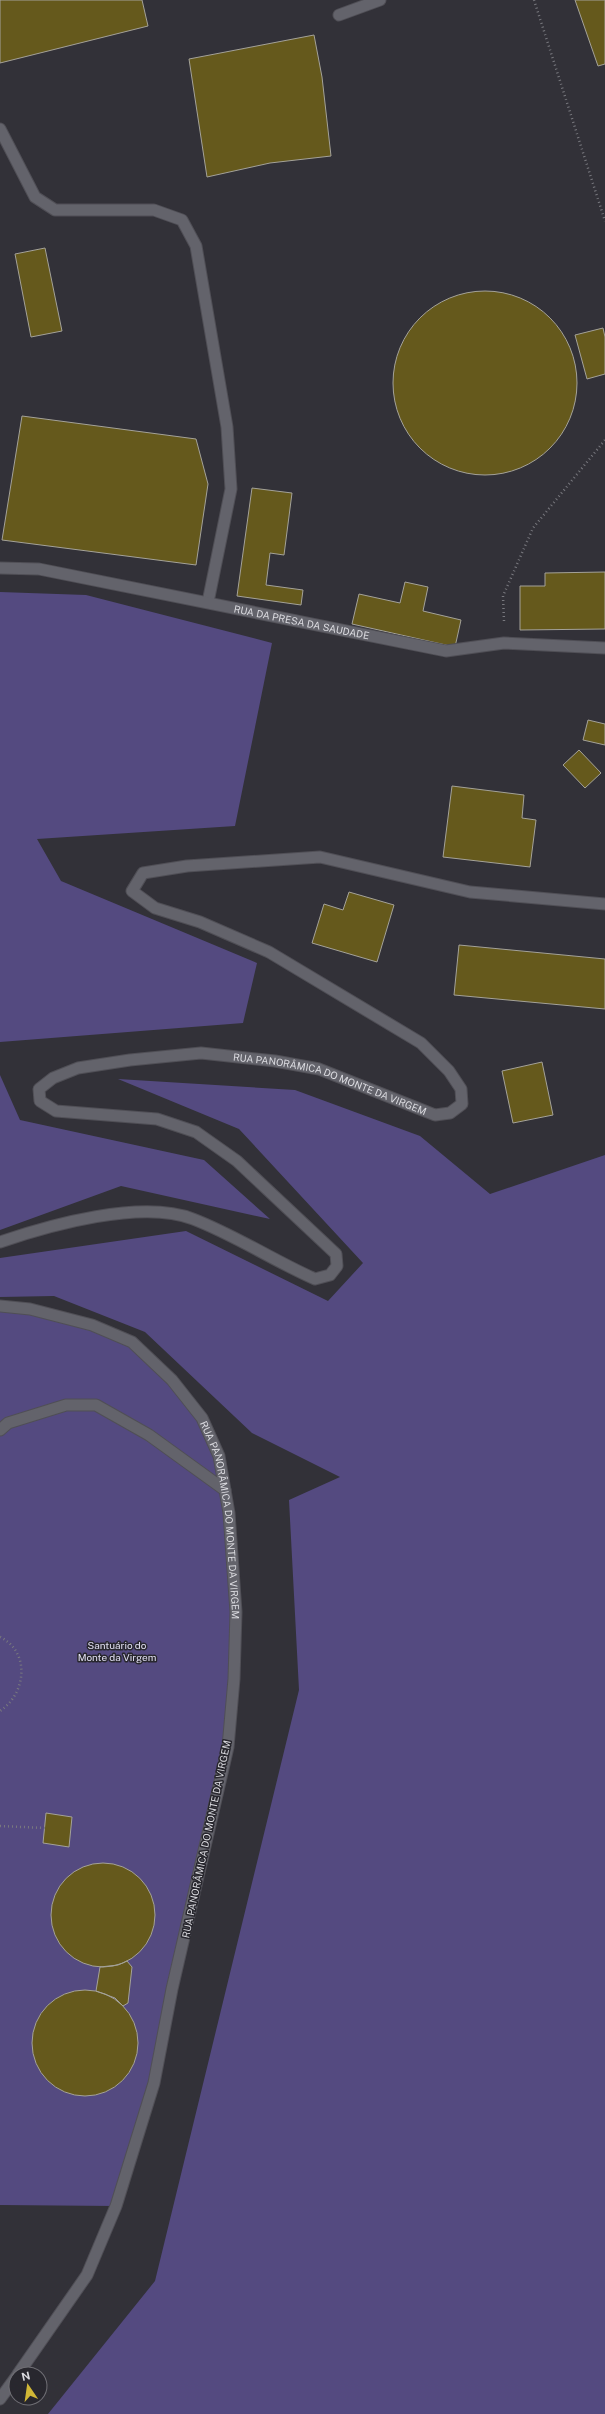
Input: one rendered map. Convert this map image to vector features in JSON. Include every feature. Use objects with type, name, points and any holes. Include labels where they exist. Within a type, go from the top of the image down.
[{"type":"street","points":[[339,15],[380,0]]},
{"type":"street","points":[[0,129],[35,197],[55,210],[154,210],[182,220],[196,246],[227,427],[231,489],[208,602]]},
{"type":"street","name":"RUA DA PRESA DA SAUDADE","points":[[0,568],[39,569],[208,602],[246,612],[446,651],[504,643],[605,648]]},
{"type":"street","name":"RUA PANORÂMICA DO MONTE DA VIRGEM","points":[[0,1242],[43,1228],[121,1214],[156,1212],[192,1218],[315,1279],[330,1275],[337,1266],[336,1254],[237,1161],[196,1132],[157,1119],[56,1111],[40,1101],[39,1089],[53,1078],[78,1068],[130,1060],[201,1053],[275,1060],[319,1069],[435,1115],[450,1113],[462,1104],[461,1089],[449,1071],[421,1043],[269,952],[200,922],[155,908],[132,891],[143,873],[187,866],[320,857],[470,892],[605,904]]},
{"type":"street","name":"RUA PANORÂMICA DO MONTE DA VIRGEM","points":[[0,1306],[30,1309],[92,1325],[132,1342],[172,1380],[202,1418],[219,1456],[225,1490],[229,1513],[236,1612],[234,1679],[228,1747],[172,1989],[154,2083],[116,2206],[87,2275],[24,2366]]},
{"type":"street","points":[[0,1430],[8,1423],[66,1405],[96,1405],[149,1435],[225,1490]]},
{"type":"street","points":[[0,2399],[8,2388]]},
{"type":"path","points":[[534,0],[605,221]]},
{"type":"path","points":[[504,643],[504,596],[533,528],[605,440]]},
{"type":"path","points":[[0,1637],[13,1647],[20,1660],[22,1675],[19,1689],[12,1701],[0,1711]]},
{"type":"path","points":[[0,1826],[45,1828]]},
{"type":"green space","points":[[0,592],[86,595],[272,643],[235,826],[37,839],[61,881],[257,963],[243,1023],[0,1042]]},
{"type":"green space","points":[[0,1075],[20,1120],[204,1160],[270,1219],[121,1186],[0,1230]]},
{"type":"green space","points":[[118,1079],[295,1090],[420,1136],[490,1194],[605,1155],[605,2414],[48,2414],[155,2281],[299,1690],[289,1500],[340,1477],[252,1433],[145,1332],[54,1296],[0,1297],[0,1258],[186,1231],[328,1301],[363,1263],[239,1129]]},
{"type":"green space","name":"Santuário do Monte da Virgem","points":[[0,1306],[119,1337],[172,1380],[219,1456],[236,1612],[228,1747],[154,2083],[116,2206],[0,2205]]},
{"type":"building","points":[[0,0],[142,0],[148,26],[0,63]]},
{"type":"building","points":[[575,0],[605,0],[605,64],[598,66]]},
{"type":"building","points":[[314,35],[322,77],[331,156],[270,163],[207,177],[189,59]]},
{"type":"building","points":[[45,248],[62,331],[31,337],[15,254]]},
{"type":"building","points":[[485,291],[503,293],[520,298],[536,307],[550,318],[561,332],[570,348],[575,365],[577,383],[575,401],[570,418],[561,434],[550,448],[536,459],[520,468],[503,473],[485,475],[467,473],[450,468],[434,459],[420,448],[409,434],[400,418],[395,401],[393,383],[395,365],[400,348],[409,332],[420,318],[434,307],[450,298],[467,293]]},
{"type":"building","points":[[603,328],[605,337],[605,374],[587,379],[575,335]]},
{"type":"building","points":[[22,416],[196,439],[208,484],[196,565],[2,540]]},
{"type":"building","points":[[252,488],[292,493],[284,555],[270,553],[266,585],[303,590],[301,605],[237,596]]},
{"type":"building","points":[[605,572],[605,629],[520,630],[520,586],[545,586],[545,573]]},
{"type":"building","points":[[405,582],[428,587],[423,611],[461,620],[455,647],[352,624],[359,594],[400,603]]},
{"type":"building","points":[[588,720],[605,724],[605,745],[583,740]]},
{"type":"building","points":[[579,750],[601,773],[585,788],[563,765]]},
{"type":"building","points":[[452,786],[524,795],[522,818],[536,820],[530,867],[443,857]]},
{"type":"building","points":[[349,892],[394,905],[377,962],[312,943],[324,904],[343,910]]},
{"type":"building","points":[[459,945],[605,959],[605,1009],[454,995]]},
{"type":"building","points":[[542,1062],[553,1115],[513,1123],[502,1071]]},
{"type":"building","points":[[46,1813],[72,1817],[69,1847],[43,1843]]},
{"type":"building","points":[[103,1863],[123,1867],[140,1878],[151,1895],[155,1915],[151,1935],[140,1952],[123,1963],[103,1967],[83,1963],[66,1952],[55,1935],[51,1915],[55,1895],[66,1878],[83,1867]]},
{"type":"building","points":[[127,1961],[132,1967],[128,2003],[123,2006],[115,1998],[96,1991],[100,1967],[118,1965]]},
{"type":"building","points":[[85,1990],[105,1994],[122,2006],[134,2023],[138,2043],[134,2063],[122,2080],[105,2092],[85,2096],[65,2092],[48,2080],[36,2063],[32,2043],[36,2023],[48,2006],[65,1994]]}]
